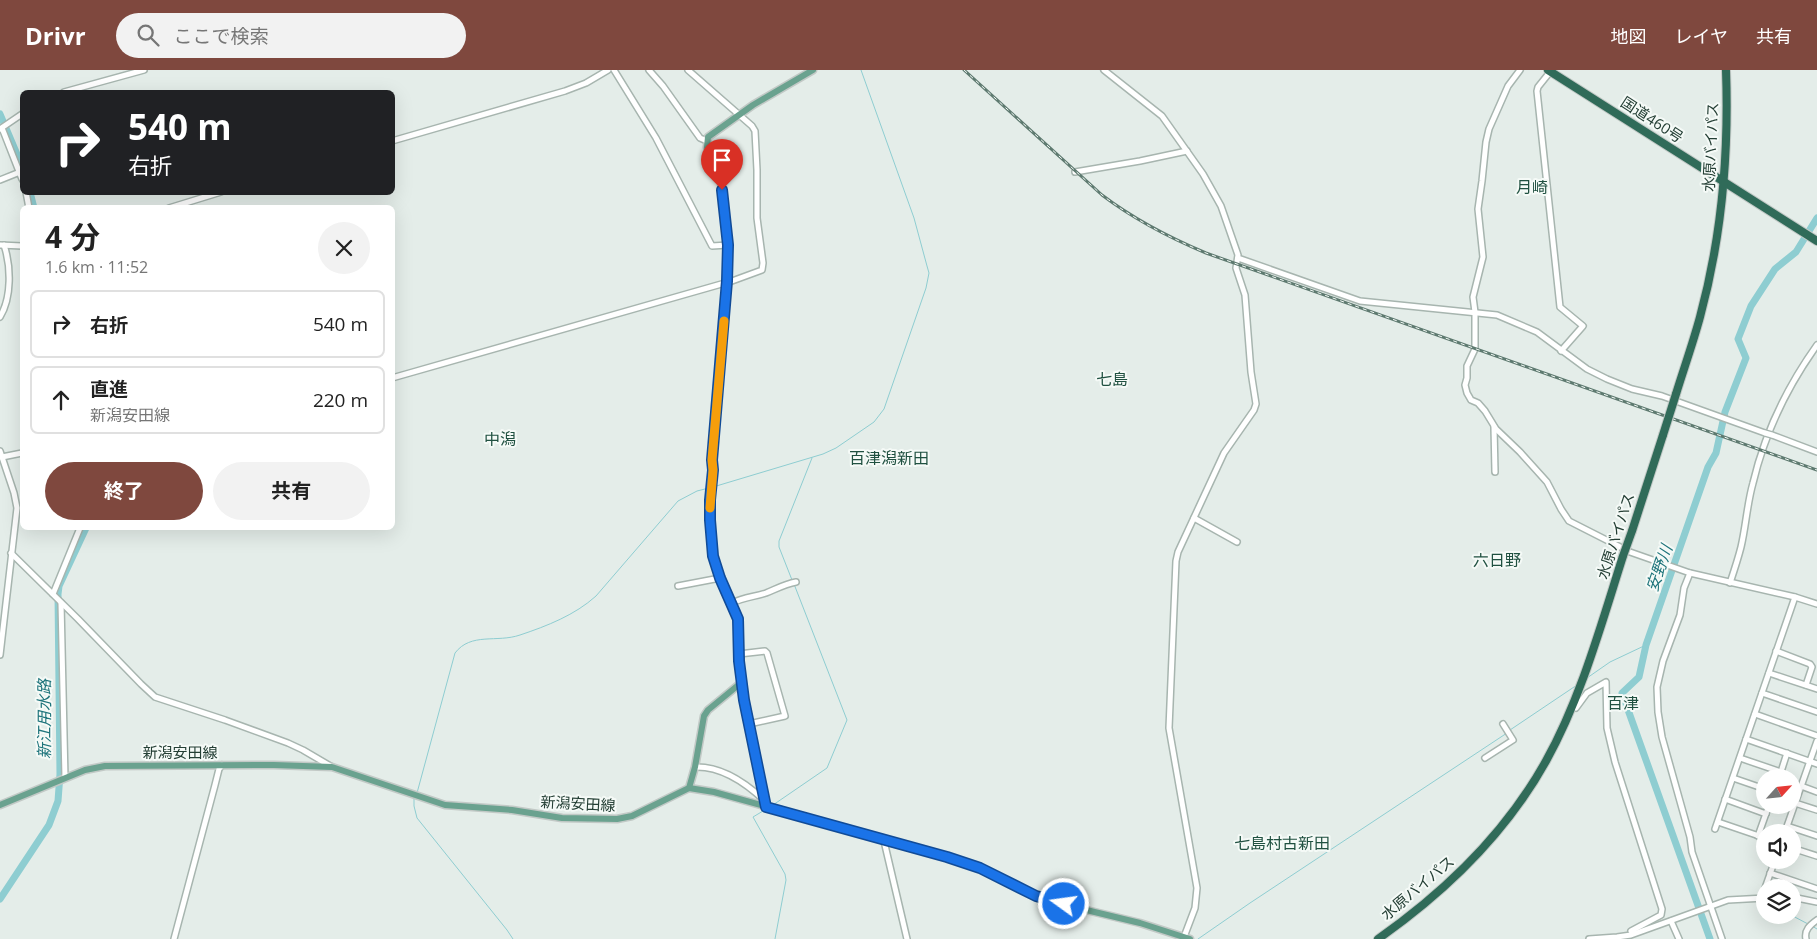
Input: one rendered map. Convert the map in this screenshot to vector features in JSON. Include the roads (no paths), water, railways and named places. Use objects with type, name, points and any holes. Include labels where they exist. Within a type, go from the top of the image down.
[{"type":"highway","name":"水原バイパス","points":[[1378,939],[1458,875],[1484,846],[1520,803],[1545,762],[1565,722],[1599,631],[1700,318],[1721,212],[1726,159],[1726,70]]},
{"type":"highway","name":"国道460号","points":[[1549,71],[1817,242]]},
{"type":"highway","points":[[1704,170],[1718,170],[1726,159]]},
{"type":"highway","points":[[1721,212],[1729,196],[1733,194],[1744,196]]},
{"type":"main road","points":[[812,70],[740,115],[708,137],[707,141],[707,146],[720,174],[728,245],[727,281],[710,500],[713,556],[720,578],[738,619],[742,682],[708,710],[704,716],[695,768],[689,788],[766,804],[884,841],[947,857],[980,868],[1041,899],[1140,923],[1188,938]]},
{"type":"main road","name":"新潟安田線","points":[[0,805],[85,770],[104,766],[222,765],[332,767],[415,796],[458,807],[512,810],[562,818],[617,819],[641,813],[689,788]]},
{"type":"street","points":[[71,90],[144,70]]},
{"type":"street","points":[[395,140],[565,91],[586,83],[608,70]]},
{"type":"street","points":[[614,70],[656,138],[712,246],[728,245]]},
{"type":"street","points":[[649,70],[663,86],[700,138],[707,141]]},
{"type":"street","points":[[395,377],[759,272],[762,267],[757,218],[757,170],[752,126],[688,70]]},
{"type":"street","points":[[1104,70],[1162,116],[1211,186],[1221,206],[1238,258],[1236,268],[1245,295],[1251,372],[1256,404],[1254,410],[1224,453],[1176,560],[1169,728],[1197,888],[1195,908],[1188,938]]},
{"type":"street","points":[[1520,70],[1508,86],[1489,129],[1486,142],[1478,209],[1478,224],[1483,257],[1473,296],[1475,312],[1474,349],[1467,366],[1467,378],[1464,384],[1467,393],[1471,400],[1478,403],[1485,411],[1494,427],[1547,482],[1571,522],[1608,542],[1688,572],[1817,604]]},
{"type":"street","points":[[1549,71],[1537,91],[1560,307],[1583,326],[1561,351]]},
{"type":"street","points":[[0,180],[20,172],[3,127],[20,115]]},
{"type":"street","points":[[1075,172],[1140,162],[1187,151]]},
{"type":"street","points":[[179,205],[211,195]]},
{"type":"street","points":[[0,317],[8,294],[7,262],[2,245],[20,246]]},
{"type":"street","points":[[1238,258],[1360,301],[1475,312],[1507,318],[1537,332],[1587,369],[1617,384],[1662,396],[1817,452]]},
{"type":"street","points":[[1730,583],[1741,548],[1752,485],[1772,423],[1788,390],[1817,345]]},
{"type":"street","points":[[1494,427],[1495,472]]},
{"type":"street","points":[[0,655],[17,508],[1,454],[20,453]]},
{"type":"street","points":[[1194,518],[1237,542]]},
{"type":"street","points":[[14,526],[20,522]]},
{"type":"street","points":[[54,595],[79,530]]},
{"type":"street","points":[[11,553],[155,697],[288,743],[332,767]]},
{"type":"street","points":[[1688,572],[1680,615],[1659,674],[1657,687],[1658,712],[1663,742],[1690,837],[1692,852],[1708,907],[1722,939]]},
{"type":"street","points":[[678,586],[720,578]]},
{"type":"street","points":[[732,603],[794,582]]},
{"type":"street","points":[[1715,829],[1795,597]]},
{"type":"street","points":[[60,602],[65,778]]},
{"type":"street","points":[[739,654],[765,651],[767,653],[785,716],[749,724]]},
{"type":"street","points":[[1776,651],[1810,664],[1812,667],[1806,685]]},
{"type":"street","points":[[1769,673],[1817,689]]},
{"type":"street","points":[[742,682],[766,804]]},
{"type":"street","points":[[1576,708],[1587,693],[1606,682],[1607,728],[1613,753],[1662,909],[1660,916],[1630,931]]},
{"type":"street","points":[[1762,693],[1817,712]]},
{"type":"street","points":[[1755,714],[1817,736]]},
{"type":"street","points":[[1485,758],[1513,740],[1503,724]]},
{"type":"street","points":[[1746,739],[1817,764]]},
{"type":"street","points":[[1817,741],[1801,786],[1817,792]]},
{"type":"street","points":[[1782,769],[1787,753]]},
{"type":"street","points":[[1740,758],[1766,769]]},
{"type":"street","points":[[174,939],[219,769],[222,765]]},
{"type":"street","points":[[695,768],[709,767],[723,772],[755,791],[766,804]]},
{"type":"street","points":[[1733,778],[1756,786]]},
{"type":"street","points":[[1725,800],[1756,811]]},
{"type":"street","points":[[1801,805],[1817,810]]},
{"type":"street","points":[[1762,824],[1766,814]]},
{"type":"street","points":[[1718,822],[1756,835]]},
{"type":"street","points":[[1801,831],[1817,836]]},
{"type":"street","points":[[884,841],[907,939]]},
{"type":"street","points":[[1801,851],[1817,856]]},
{"type":"street","points":[[1769,879],[1772,869]]},
{"type":"street","points":[[1770,873],[1817,889]]},
{"type":"street","points":[[1589,939],[1625,936],[1728,900],[1756,898]]},
{"type":"street","points":[[1801,899],[1817,902]]},
{"type":"street","points":[[1673,920],[1679,939]]},
{"type":"street","points":[[1806,939],[1807,929],[1817,920]]},
{"type":"waterway","points":[[713,487],[823,454],[836,448],[874,422],[884,409],[926,288],[929,273],[914,218],[861,70]]},
{"type":"waterway","name":"新江用水路","points":[[0,114],[20,161]]},
{"type":"waterway","name":"新江用水路","points":[[31,195],[33,205]]},
{"type":"waterway","name":"安野川","points":[[1710,939],[1622,693],[1639,677],[1646,645],[1708,467],[1716,453],[1725,412],[1746,358],[1738,339],[1751,306],[1775,269],[1796,252],[1817,218]]},
{"type":"waterway","points":[[792,580],[779,547],[779,541],[812,458]]},
{"type":"waterway","points":[[417,793],[455,653],[469,642],[520,635],[550,624],[579,609],[596,596],[678,501],[697,491],[709,488]]},
{"type":"waterway","name":"新江用水路","points":[[0,899],[49,825],[58,801],[60,774],[58,594],[59,586],[85,530]]},
{"type":"waterway","points":[[773,805],[827,768],[847,720],[794,584]]},
{"type":"waterway","points":[[1587,678],[1610,662],[1646,645]]},
{"type":"waterway","points":[[1510,730],[1577,685]]},
{"type":"waterway","points":[[1198,939],[1507,733]]},
{"type":"waterway","points":[[414,799],[417,818],[513,939]]},
{"type":"waterway","points":[[763,811],[753,817],[785,874],[786,880],[775,939]]},
{"type":"waterway","points":[[1801,920],[1808,924]]},
{"type":"waterway","points":[[1812,926],[1817,929]]},
{"type":"railway","points":[[964,70],[1102,195],[1139,220],[1178,241],[1206,253],[1817,470]]},
{"type":"district","name":"月崎","points":[[1532,187]]},
{"type":"district","name":"七島","points":[[1112,379]]},
{"type":"district","name":"中潟","points":[[500,439]]},
{"type":"district","name":"百津潟新田","points":[[889,458]]},
{"type":"district","name":"六日野","points":[[1497,560]]},
{"type":"district","name":"百津","points":[[1623,703]]},
{"type":"district","name":"七島村古新田","points":[[1282,843]]}]
